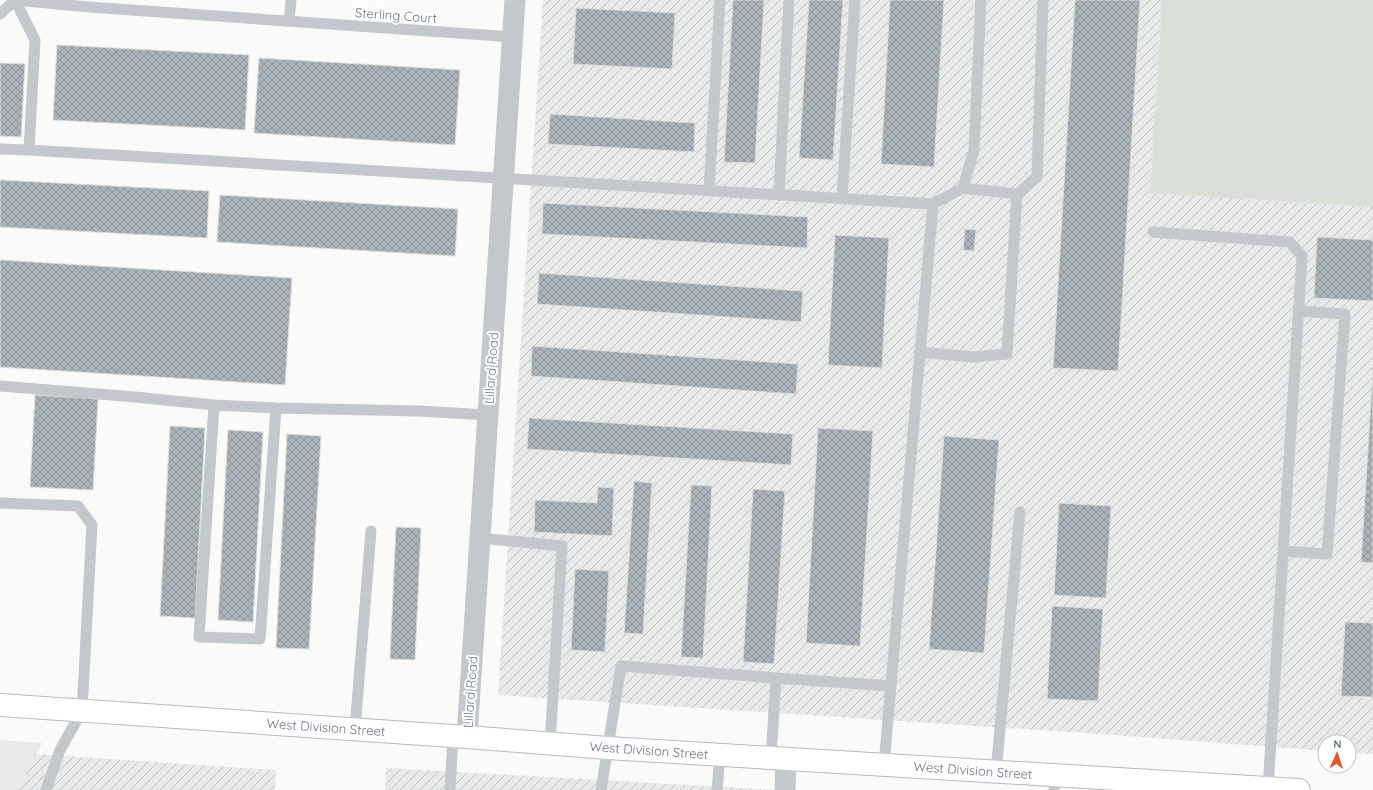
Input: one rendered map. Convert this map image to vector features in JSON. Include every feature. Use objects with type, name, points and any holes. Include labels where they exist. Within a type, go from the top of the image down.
[{"type":"main road","name":"West Division Street","points":[[0,705],[460,736],[608,748],[996,772],[1054,783],[1297,790]]},
{"type":"street","name":"Lillard Road","points":[[460,736],[480,538],[515,0]]},
{"type":"street","points":[[779,758],[784,790]]},
{"type":"lane","points":[[0,14],[15,0],[35,40],[29,150]]},
{"type":"lane","name":"Sterling Court","points":[[15,0],[90,4],[289,21],[512,37]]},
{"type":"lane","points":[[289,21],[291,0]]},
{"type":"lane","points":[[709,191],[720,0]]},
{"type":"lane","points":[[779,195],[789,0]]},
{"type":"lane","points":[[842,199],[855,0]]},
{"type":"lane","points":[[963,188],[974,150],[982,0]]},
{"type":"lane","points":[[919,352],[972,357],[1007,354],[1017,194],[1037,177],[1043,0]]},
{"type":"lane","points":[[0,149],[933,204],[963,188],[1017,194]]},
{"type":"lane","points":[[884,765],[933,204]]},
{"type":"lane","points":[[1153,232],[1290,242],[1302,256],[1268,788]]},
{"type":"lane","points":[[1283,551],[1327,554],[1345,314],[1298,311]]},
{"type":"lane","points":[[0,386],[214,405],[419,411],[488,415]]},
{"type":"lane","points":[[214,405],[198,637],[260,639],[276,408]]},
{"type":"lane","points":[[0,503],[78,506],[92,525],[82,711],[60,750],[46,790]]},
{"type":"lane","points":[[996,772],[1020,512]]},
{"type":"lane","points":[[355,729],[371,531]]},
{"type":"lane","points":[[480,538],[562,546],[550,744]]},
{"type":"lane","points":[[601,790],[621,666],[891,686]]},
{"type":"lane","points":[[776,678],[779,758]]},
{"type":"lane","points":[[450,790],[460,736]]},
{"type":"lane","points":[[718,790],[720,755]]},
{"type":"shaded area","points":[[543,0],[1162,0],[1150,193],[1373,207],[1373,754],[1357,753],[1357,734],[1317,734],[1317,750],[1115,735],[498,695]]},
{"type":"shaded area","points":[[1162,0],[1373,0],[1373,207],[1150,193]]},
{"type":"shaded area","points":[[0,740],[42,743],[18,790],[0,790]]},
{"type":"shaded area","points":[[35,754],[276,770],[275,790],[18,790]]},
{"type":"shaded area","points":[[386,768],[778,790],[385,790]]},
{"type":"building","points":[[733,0],[764,0],[755,163],[724,162]]},
{"type":"building","points":[[809,0],[843,0],[833,160],[799,158]]},
{"type":"building","points":[[890,0],[944,0],[934,167],[881,164]]},
{"type":"building","points":[[1075,0],[1140,0],[1118,371],[1053,368]]},
{"type":"building","points":[[576,8],[675,13],[672,69],[573,64]]},
{"type":"building","points":[[57,45],[249,55],[245,130],[53,120]]},
{"type":"building","points":[[259,58],[460,70],[455,145],[254,133]]},
{"type":"building","points":[[0,63],[25,64],[21,137],[0,136]]},
{"type":"building","points":[[550,114],[695,123],[694,152],[548,144]]},
{"type":"building","points":[[0,180],[209,191],[207,238],[0,227]]},
{"type":"building","points":[[220,195],[458,209],[455,256],[217,242]]},
{"type":"building","points":[[543,203],[808,217],[807,248],[542,234]]},
{"type":"building","points":[[965,229],[976,230],[974,251],[963,250]]},
{"type":"building","points":[[835,235],[889,238],[882,368],[828,365]]},
{"type":"building","points":[[1317,237],[1373,240],[1373,301],[1314,298]]},
{"type":"building","points":[[0,260],[292,278],[285,385],[0,367]]},
{"type":"building","points":[[539,273],[803,291],[801,322],[537,304]]},
{"type":"building","points":[[532,346],[798,364],[796,394],[531,376]]},
{"type":"building","points":[[1373,368],[1373,563],[1361,562]]},
{"type":"building","points":[[35,395],[98,399],[93,490],[30,487]]},
{"type":"building","points":[[529,418],[793,434],[791,465],[527,449]]},
{"type":"building","points":[[170,426],[205,428],[195,618],[160,616]]},
{"type":"building","points":[[818,428],[873,431],[860,646],[806,643]]},
{"type":"building","points":[[228,430],[263,432],[253,622],[218,620]]},
{"type":"building","points":[[287,434],[321,436],[309,649],[276,648]]},
{"type":"building","points":[[944,436],[999,440],[984,653],[929,649]]},
{"type":"building","points":[[634,481],[652,483],[643,634],[624,633]]},
{"type":"building","points":[[691,485],[712,486],[703,658],[681,657]]},
{"type":"building","points":[[598,487],[614,488],[612,536],[534,532],[535,500],[597,503]]},
{"type":"building","points":[[753,489],[785,491],[774,664],[743,662]]},
{"type":"building","points":[[1059,503],[1111,506],[1106,598],[1054,595]]},
{"type":"building","points":[[396,527],[421,528],[415,660],[390,659]]},
{"type":"building","points":[[575,569],[609,571],[605,652],[571,650]]},
{"type":"building","points":[[1052,606],[1103,609],[1098,701],[1047,699]]},
{"type":"building","points":[[1345,622],[1373,623],[1373,697],[1341,696]]}]
